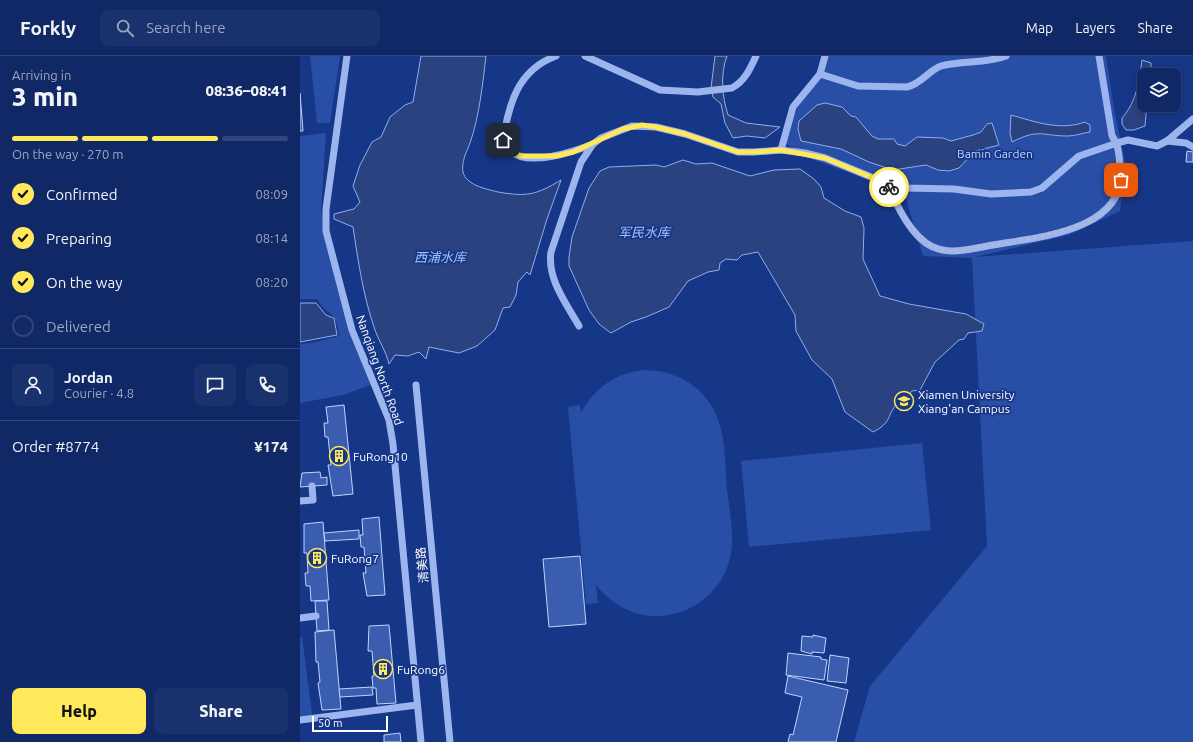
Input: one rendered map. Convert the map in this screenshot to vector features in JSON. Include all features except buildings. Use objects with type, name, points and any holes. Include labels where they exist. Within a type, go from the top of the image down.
[{"type":"street","name":"Nanqiang North Road","points":[[347,56],[326,209],[326,232],[352,330],[390,426],[394,452],[421,742]]},
{"type":"street","points":[[556,56],[548,59],[530,72],[512,100],[503,140],[509,150],[520,156],[535,157],[562,154],[593,144],[601,138],[623,129],[642,125],[685,134],[738,152],[781,150],[825,158],[888,184],[906,188],[947,188],[991,194],[1031,192],[1051,182],[1079,156],[1128,140],[1157,146],[1167,141],[1193,119]]},
{"type":"street","points":[[585,56],[660,90],[676,92],[708,92],[732,88],[745,78],[756,56]]},
{"type":"street","points":[[781,150],[793,107],[820,74],[825,56]]},
{"type":"street","points":[[820,74],[858,86],[907,88],[943,66],[982,62],[1006,56]]},
{"type":"street","points":[[888,184],[896,205],[921,238],[932,247],[948,252],[1034,238],[1088,223],[1106,210],[1113,200],[1121,180],[1117,143],[1112,136],[1100,56]]},
{"type":"street","points":[[1167,141],[1186,143],[1193,147]]},
{"type":"street","points":[[579,326],[559,291],[549,265],[551,252],[576,172],[593,144]]},
{"type":"street","name":"清美路","points":[[416,385],[450,742]]},
{"type":"street","points":[[300,501],[313,500],[312,486]]},
{"type":"street","points":[[300,618],[316,616]]},
{"type":"street","points":[[300,720],[417,705]]},
{"type":"green space","points":[[310,56],[340,56],[330,123],[317,123]]},
{"type":"green space","name":"Bamin Garden","points":[[823,56],[1106,56],[1114,109],[1126,167],[1120,211],[1069,235],[975,257],[1193,241],[1193,742],[854,742],[870,686],[987,546],[972,258],[923,256],[904,192],[811,159],[780,140],[824,61]]},
{"type":"green space","points":[[326,133],[321,211],[359,352],[373,384],[343,395],[300,403],[300,344],[312,343],[339,336],[338,327],[334,317],[321,305],[317,299],[300,299],[300,136]]},
{"type":"green space","points":[[646,370],[671,374],[693,385],[710,403],[716,414],[723,441],[732,532],[730,560],[718,585],[698,604],[686,610],[658,616],[640,614],[624,608],[609,598],[596,585],[598,603],[586,604],[568,407],[580,405],[581,413],[593,396],[608,382],[635,371]]},
{"type":"green space","points":[[922,443],[931,530],[749,547],[741,461]]},
{"type":"green space","points":[[302,636],[313,722],[300,722],[300,638]]},
{"type":"water","name":"西浦水库","points":[[421,56],[486,56],[476,123],[463,164],[463,172],[468,180],[477,186],[493,191],[508,194],[531,194],[545,189],[561,180],[547,219],[530,275],[527,272],[518,282],[516,295],[510,307],[503,308],[495,330],[477,346],[459,353],[429,347],[426,359],[419,352],[408,356],[395,355],[389,364],[370,315],[361,277],[353,227],[334,219],[334,214],[354,209],[360,202],[353,186],[360,165],[372,142],[381,137],[390,117],[405,105],[413,102]]},
{"type":"water","points":[[715,56],[727,56],[723,71],[723,86],[724,100],[728,115],[746,123],[780,127],[765,138],[747,136],[733,138],[725,123],[721,104],[713,97],[711,88]]},
{"type":"water","points":[[1142,60],[1151,63],[1151,68],[1141,68]]},
{"type":"water","points":[[1137,87],[1137,112],[1146,112],[1145,126],[1134,130],[1126,130],[1122,124],[1122,118],[1134,98]]},
{"type":"water","points":[[825,103],[842,107],[851,116],[856,117],[872,136],[878,139],[894,139],[897,144],[905,146],[917,137],[943,138],[951,141],[981,132],[987,124],[992,123],[999,145],[975,151],[959,168],[949,171],[938,170],[926,165],[893,170],[869,162],[841,149],[801,141],[798,129],[799,121],[817,105]]},
{"type":"water","points":[[1011,115],[1039,123],[1057,126],[1076,125],[1085,122],[1090,125],[1090,132],[1073,136],[1035,134],[1012,142],[1010,133]]},
{"type":"water","name":"军民水库","points":[[683,160],[696,164],[712,163],[750,176],[774,170],[800,169],[814,179],[821,187],[824,198],[845,211],[861,217],[864,228],[863,259],[880,296],[909,304],[966,314],[984,324],[982,331],[968,333],[964,339],[959,340],[935,362],[920,390],[912,391],[898,403],[894,407],[887,422],[873,432],[845,412],[832,379],[812,360],[796,331],[795,315],[758,252],[742,255],[737,260],[726,259],[720,263],[719,270],[708,272],[688,281],[669,307],[631,322],[611,333],[599,324],[589,310],[569,266],[572,237],[589,188],[600,171],[609,167],[656,165],[664,167]]},
{"type":"water","points":[[300,303],[316,303],[326,315],[334,318],[337,335],[300,342]]},
{"type":"way so far","points":[[889,187],[896,205],[921,238],[932,247],[948,252],[1034,238],[1072,229],[1088,223],[1106,210],[1118,190],[1121,180]]},
{"type":"place","name":"Xiamen University Xiang'an Campus","points":[[904,401]]},
{"type":"place","name":"FuRong10","points":[[339,456]]},
{"type":"place","name":"FuRong7","points":[[317,558]]},
{"type":"place","name":"FuRong6","points":[[383,669]]},
{"type":"route","points":[[503,140],[509,150],[520,156],[556,156],[573,152],[593,144],[601,138],[623,129],[642,125],[685,134],[728,150],[738,152],[767,152],[781,150],[805,153],[825,158],[888,184],[889,187]]}]
